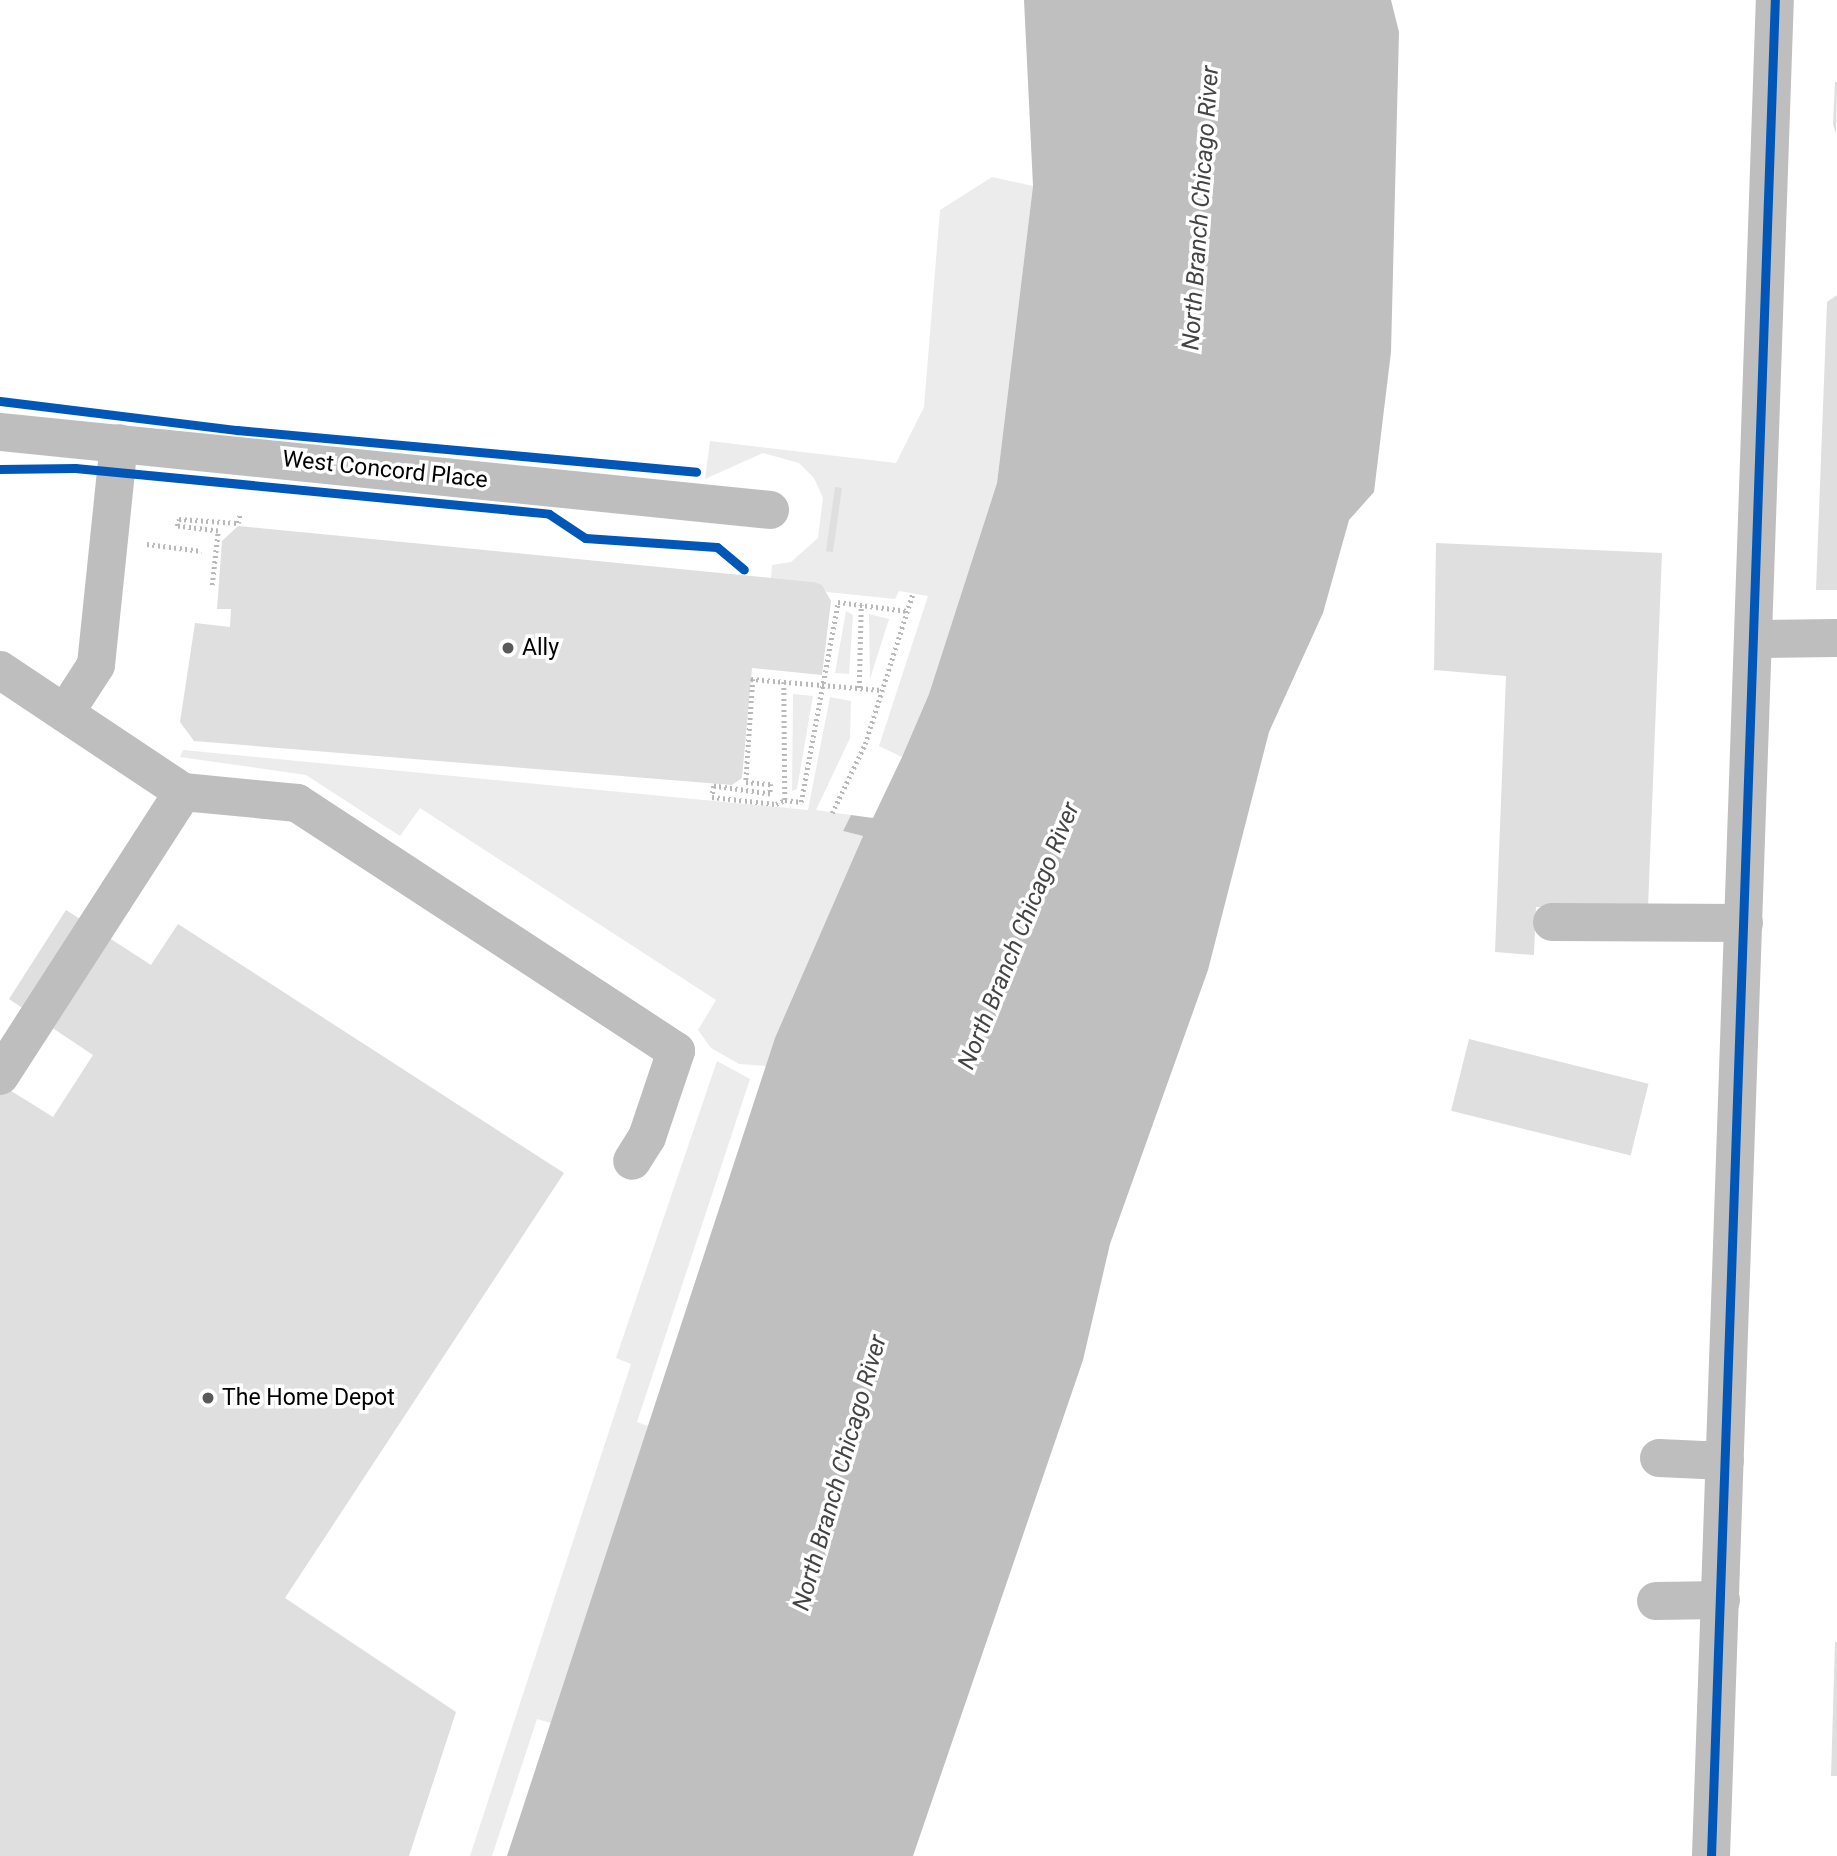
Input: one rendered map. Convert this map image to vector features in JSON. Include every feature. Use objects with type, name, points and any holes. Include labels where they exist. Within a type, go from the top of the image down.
[{"type":"street","points":[[1711,1856],[1756,639],[1775,0]]},
{"type":"street","name":"West Concord Place","points":[[0,432],[770,510]]},
{"type":"street","points":[[65,713],[96,665],[119,443]]},
{"type":"street","points":[[1756,639],[1837,638]]},
{"type":"street","points":[[0,670],[183,792],[297,803],[676,1051],[647,1137],[632,1161]]},
{"type":"street","points":[[3,1066],[183,792]]},
{"type":"street","points":[[1552,922],[1744,923]]},
{"type":"street","points":[[1659,1458],[1725,1461]]},
{"type":"street","points":[[1656,1601],[1720,1600]]},
{"type":"path","points":[[212,585],[218,531],[177,526],[179,519],[238,523],[240,514]]},
{"type":"path","points":[[139,543],[201,551]]},
{"type":"path","points":[[832,813],[865,744],[913,593]]},
{"type":"path","points":[[882,690],[859,688],[822,685],[784,682],[752,679],[746,782],[771,784],[770,794],[714,786],[712,797],[776,804],[785,800],[801,802],[822,685],[838,602],[907,611]]},
{"type":"path","points":[[859,688],[861,605]]},
{"type":"path","points":[[784,682],[785,800]]},
{"type":"shaded area","points":[[992,177],[1033,186],[997,483],[929,694],[902,757],[879,746],[928,596],[899,591],[895,599],[827,592],[814,582],[771,578],[772,565],[791,562],[818,538],[823,498],[814,478],[799,463],[763,453],[705,479],[710,441],[896,463],[924,407],[940,210]]},
{"type":"shaded area","points":[[846,611],[853,615],[849,674],[835,673]]},
{"type":"shaded area","points":[[869,614],[889,619],[870,679]]},
{"type":"shaded area","points":[[793,694],[813,696],[797,789],[792,791]]},
{"type":"shaded area","points":[[830,697],[851,701],[850,738],[816,810],[851,815],[843,831],[863,836],[766,1066],[739,1064],[711,1048],[698,1030],[716,1000],[420,808],[400,836],[306,775],[180,757],[183,750],[808,810]]},
{"type":"shaded area","points":[[717,1061],[750,1079],[637,1422],[648,1426],[551,1723],[537,1719],[492,1856],[470,1856],[631,1364],[616,1358]]},
{"type":"water","name":"North Branch Chicago River","points":[[1024,0],[1391,0],[1399,32],[1391,352],[1374,492],[1349,520],[1323,613],[1269,732],[1208,970],[1110,1244],[1083,1360],[913,1856],[507,1856],[775,1038],[863,836],[843,831],[851,815],[873,818],[902,757],[929,694],[997,483],[1033,186]]},
{"type":"building","points":[[1837,82],[1836,134],[1833,124]]},
{"type":"building","points":[[1837,295],[1837,590],[1816,590],[1827,302]]},
{"type":"building","points":[[835,487],[842,488],[833,552],[826,551]]},
{"type":"building","name":"Ally","points":[[238,526],[814,582],[822,585],[831,601],[822,675],[752,668],[742,778],[732,785],[194,741],[180,722],[195,623],[230,627],[231,609],[217,609],[222,541]]},
{"type":"building","points":[[1436,543],[1662,553],[1648,908],[1536,907],[1534,955],[1495,952],[1506,676],[1434,670]]},
{"type":"building","name":"The Home Depot","points":[[66,910],[151,965],[178,924],[564,1173],[285,1598],[456,1712],[409,1856],[0,1856],[0,1084],[53,1117],[93,1055],[9,999]]},
{"type":"building","points":[[1469,1039],[1649,1084],[1631,1156],[1451,1111]]},
{"type":"building","points":[[1835,1642],[1837,1776],[1831,1776]]},
{"type":"cycle path","points":[[1711,1856],[1775,0]]},
{"type":"cycle path","points":[[0,401],[237,430],[696,472]]},
{"type":"cycle path","points":[[0,469],[75,468],[549,514],[585,538],[717,547],[744,570]]},
{"type":"place","name":"Ally","points":[[508,648]]},
{"type":"place","name":"The Home Depot","points":[[208,1398]]}]
